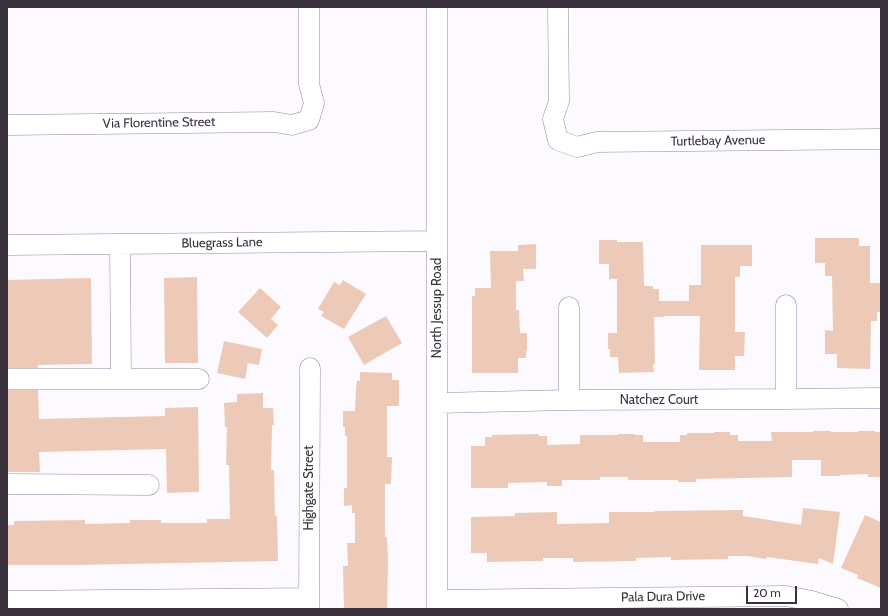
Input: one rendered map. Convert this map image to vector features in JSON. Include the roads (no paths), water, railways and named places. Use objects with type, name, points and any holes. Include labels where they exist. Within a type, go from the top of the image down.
[{"type":"street","name":"Via Florentine Street","points":[[7,125],[274,122],[292,125],[309,120],[314,103],[309,84],[309,7]]},
{"type":"street","name":"North Jessup Road","points":[[437,7],[437,604]]},
{"type":"street","name":"Turtlebay Avenue","points":[[558,7],[559,101],[553,119],[558,140],[578,147],[597,142],[881,139]]},
{"type":"street","name":"Bluegrass Lane","points":[[7,245],[437,241]]},
{"type":"street","points":[[120,244],[121,379]]},
{"type":"street","points":[[786,305],[786,399]]},
{"type":"street","points":[[569,307],[569,400]]},
{"type":"street","name":"Highgate Street","points":[[309,603],[310,368]]},
{"type":"street","points":[[7,379],[199,379]]},
{"type":"street","name":"Natchez Court","points":[[437,403],[569,400],[881,398]]},
{"type":"street","points":[[7,484],[149,485]]},
{"type":"street","name":"Pala Dura Drive","points":[[437,604],[756,603],[786,596],[812,601],[838,609]]},
{"type":"street","points":[[7,601],[309,603]]}]
